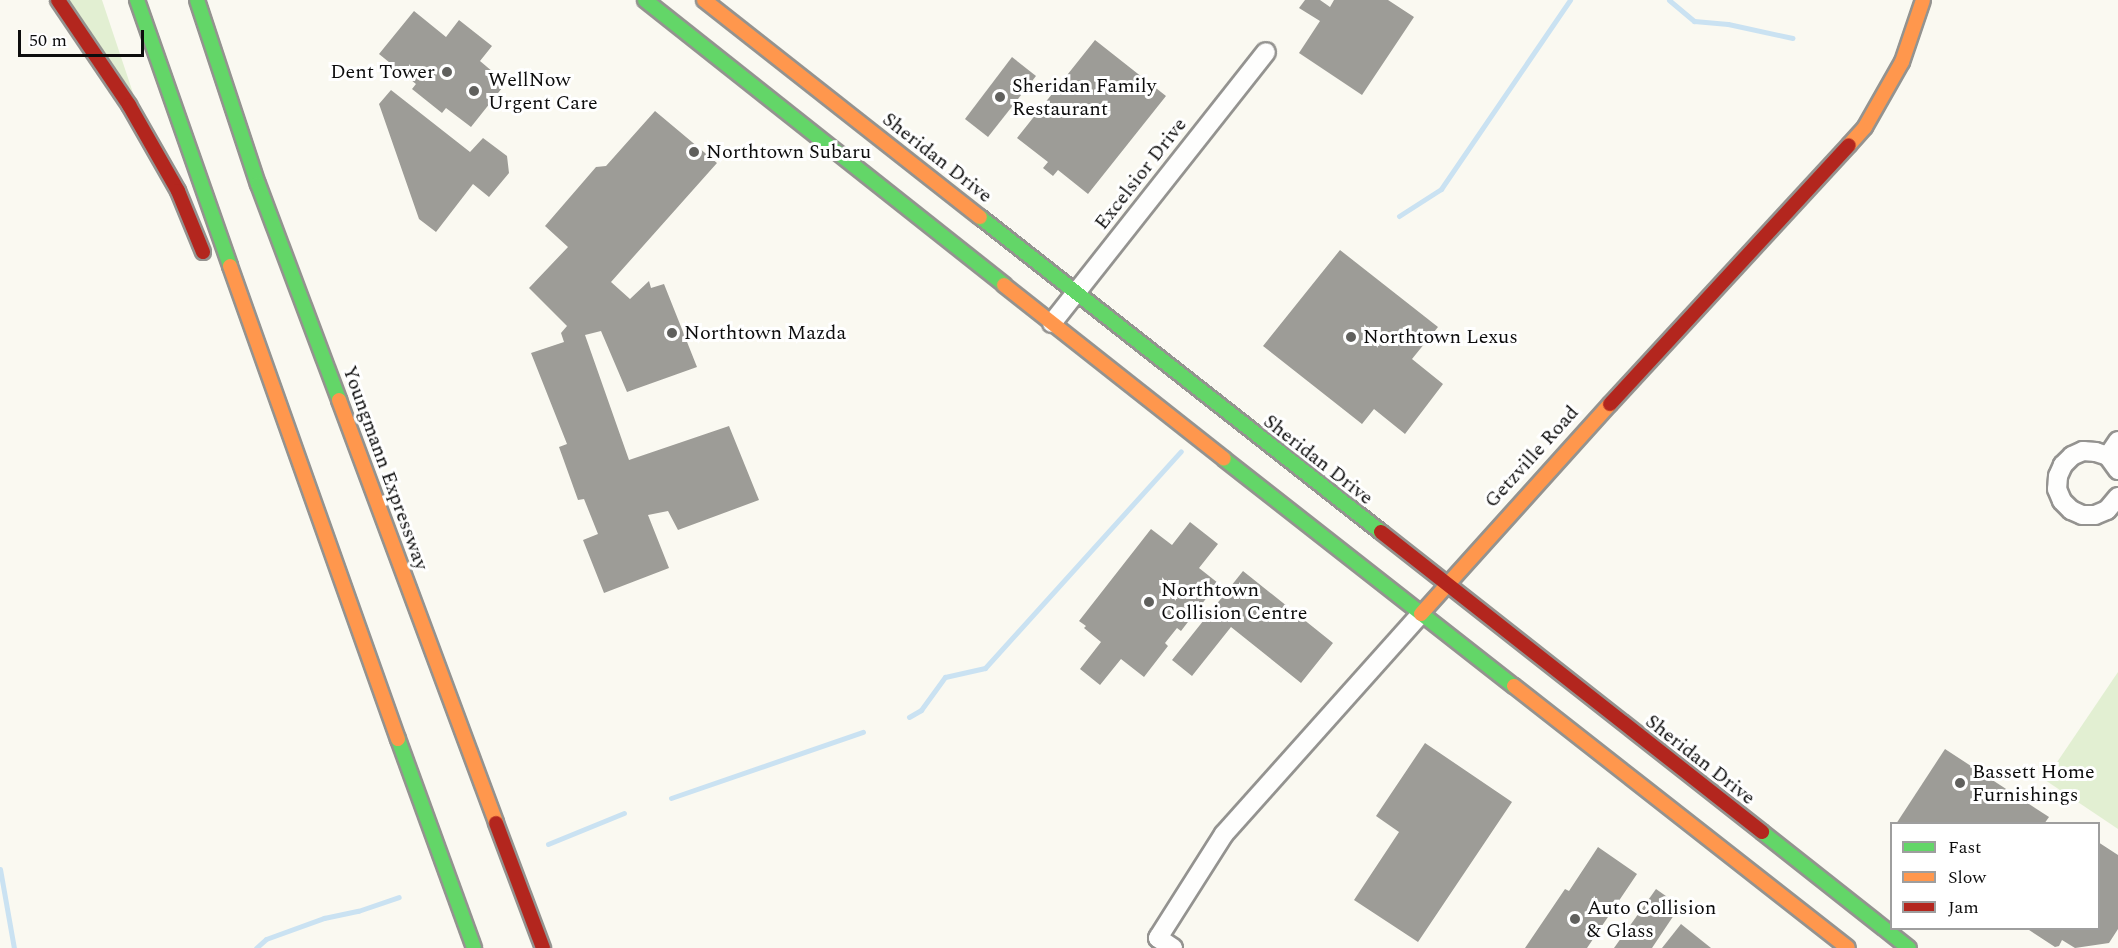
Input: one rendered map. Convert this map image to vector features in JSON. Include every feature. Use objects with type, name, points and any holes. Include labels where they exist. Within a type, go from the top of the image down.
[{"type":"main road","points":[[58,0],[129,105],[178,191],[207,262]]},
{"type":"main road","points":[[137,0],[309,495],[474,948]]},
{"type":"main road","name":"Youngmann Expressway","points":[[197,0],[258,184],[543,948]]},
{"type":"main road","points":[[645,0],[1421,614],[1848,948]]},
{"type":"main road","name":"Sheridan Drive","points":[[704,0],[1909,948]]},
{"type":"main road","name":"Getzville Road","points":[[1421,614],[1865,127],[1902,62],[1923,0]]},
{"type":"main road","points":[[239,336],[309,495]]},
{"type":"street","name":"Excelsior Drive","points":[[1052,323],[1266,52]]},
{"type":"street","points":[[2118,441],[2113,463],[2096,452],[2083,451],[2072,456],[2062,465],[2057,489],[2062,501],[2071,510],[2082,515],[2095,515],[2107,510],[2118,497]]},
{"type":"street","name":"Getzville Road","points":[[1165,943],[1224,834],[1421,614]]},
{"type":"green space","points":[[65,0],[102,0],[133,93]]},
{"type":"green space","points":[[2118,672],[2118,829],[2045,780]]},
{"type":"building","points":[[1305,0],[1320,0],[1330,7],[1334,0],[1388,0],[1414,17],[1362,95],[1299,53],[1320,21],[1299,8]]},
{"type":"building","name":"Dent Tower","points":[[414,11],[446,37],[459,20],[492,46],[480,61],[506,83],[471,127],[446,108],[442,113],[412,89],[416,84],[379,54]]},
{"type":"building","points":[[1095,40],[1166,96],[1088,194],[1058,170],[1053,176],[1043,168],[1048,162],[1017,138]]},
{"type":"building","name":"Sheridan Family Restaurant","points":[[1012,57],[1036,76],[988,137],[965,119]]},
{"type":"building","points":[[391,90],[470,152],[483,138],[507,156],[509,173],[489,197],[473,184],[436,232],[419,219],[379,104]]},
{"type":"building","points":[[655,111],[717,163],[611,282],[630,299],[649,281],[651,288],[664,284],[697,367],[627,392],[601,331],[585,335],[629,460],[729,426],[759,500],[678,530],[668,511],[648,515],[669,568],[604,593],[583,540],[598,534],[584,499],[578,500],[559,447],[567,444],[531,353],[564,342],[561,333],[567,326],[529,288],[568,247],[545,226],[596,167],[606,166]]},
{"type":"building","name":"Northtown Lexus","points":[[1340,250],[1438,327],[1412,359],[1443,384],[1405,434],[1374,409],[1362,424],[1263,346]]},
{"type":"building","name":"Northtown Collision Centre","points":[[1190,522],[1218,544],[1199,568],[1218,583],[1181,631],[1177,628],[1165,643],[1168,646],[1144,677],[1121,659],[1100,685],[1080,669],[1101,642],[1079,621],[1151,529],[1172,545]]},
{"type":"building","points":[[1243,571],[1333,643],[1301,683],[1231,627],[1192,676],[1172,660]]},
{"type":"building","points":[[1425,743],[1512,802],[1418,942],[1354,900],[1399,832],[1376,816]]},
{"type":"building","name":"Bassett Home Furnishings","points":[[1945,749],[2049,817],[2045,822],[1897,822]]},
{"type":"building","points":[[2100,843],[2118,855],[2118,929],[2109,943],[2075,948],[2062,940],[2059,946],[2055,947],[2029,930],[2100,930]]},
{"type":"building","name":"Auto Collision & Glass","points":[[1598,847],[1637,874],[1587,948],[1525,948],[1565,889],[1569,891]]},
{"type":"building","name":"Auto Collision & Glass","points":[[1656,889],[1680,906],[1652,948],[1614,948]]},
{"type":"building","points":[[1681,924],[1711,948],[1662,948]]},
{"type":"waterway","points":[[1399,216],[1441,189],[1570,0]]},
{"type":"waterway","points":[[1669,0],[1694,21],[1728,24],[1792,38]]},
{"type":"waterway","points":[[909,717],[921,710],[945,677],[985,668],[1181,451]]},
{"type":"waterway","points":[[671,798],[863,732]]},
{"type":"waterway","points":[[548,844],[624,813]]},
{"type":"waterway","points":[[0,869],[14,948]]},
{"type":"waterway","points":[[256,948],[266,939],[324,918],[358,911],[399,897]]},
{"type":"traffic: fast","points":[[137,0],[230,266]]},
{"type":"traffic: fast","points":[[197,0],[258,184],[339,400]]},
{"type":"traffic: fast","points":[[645,0],[1004,285]]},
{"type":"traffic: fast","points":[[980,217],[1381,532]]},
{"type":"traffic: fast","points":[[1224,459],[1514,686]]},
{"type":"traffic: fast","points":[[398,739],[474,948]]},
{"type":"traffic: fast","points":[[1762,832],[1909,948]]},
{"type":"traffic: slow","points":[[704,0],[980,217]]},
{"type":"traffic: slow","points":[[1849,145],[1865,127],[1902,62],[1923,0]]},
{"type":"traffic: slow","points":[[230,266],[398,739]]},
{"type":"traffic: slow","points":[[1004,285],[1224,459]]},
{"type":"traffic: slow","points":[[339,400],[496,823]]},
{"type":"traffic: slow","points":[[1421,614],[1610,404]]},
{"type":"traffic: slow","points":[[1514,686],[1848,948]]},
{"type":"traffic: jam","points":[[58,0],[129,105],[178,191],[203,252]]},
{"type":"traffic: jam","points":[[1610,404],[1849,145]]},
{"type":"traffic: jam","points":[[1381,532],[1762,832]]},
{"type":"traffic: jam","points":[[496,823],[543,948]]},
{"type":"place","name":"Dent Tower","points":[[447,72]]},
{"type":"place","name":"WellNow Urgent Care","points":[[474,91]]},
{"type":"place","name":"Sheridan Family Restaurant","points":[[1000,97]]},
{"type":"place","name":"Northtown Subaru","points":[[694,152]]},
{"type":"place","name":"Northtown Mazda","points":[[672,333]]},
{"type":"place","name":"Northtown Lexus","points":[[1351,337]]},
{"type":"place","name":"Northtown Collision Centre","points":[[1149,602]]},
{"type":"place","name":"Bassett Home Furnishings","points":[[1960,783]]},
{"type":"place","name":"Auto Collision & Glass","points":[[1575,919]]}]
